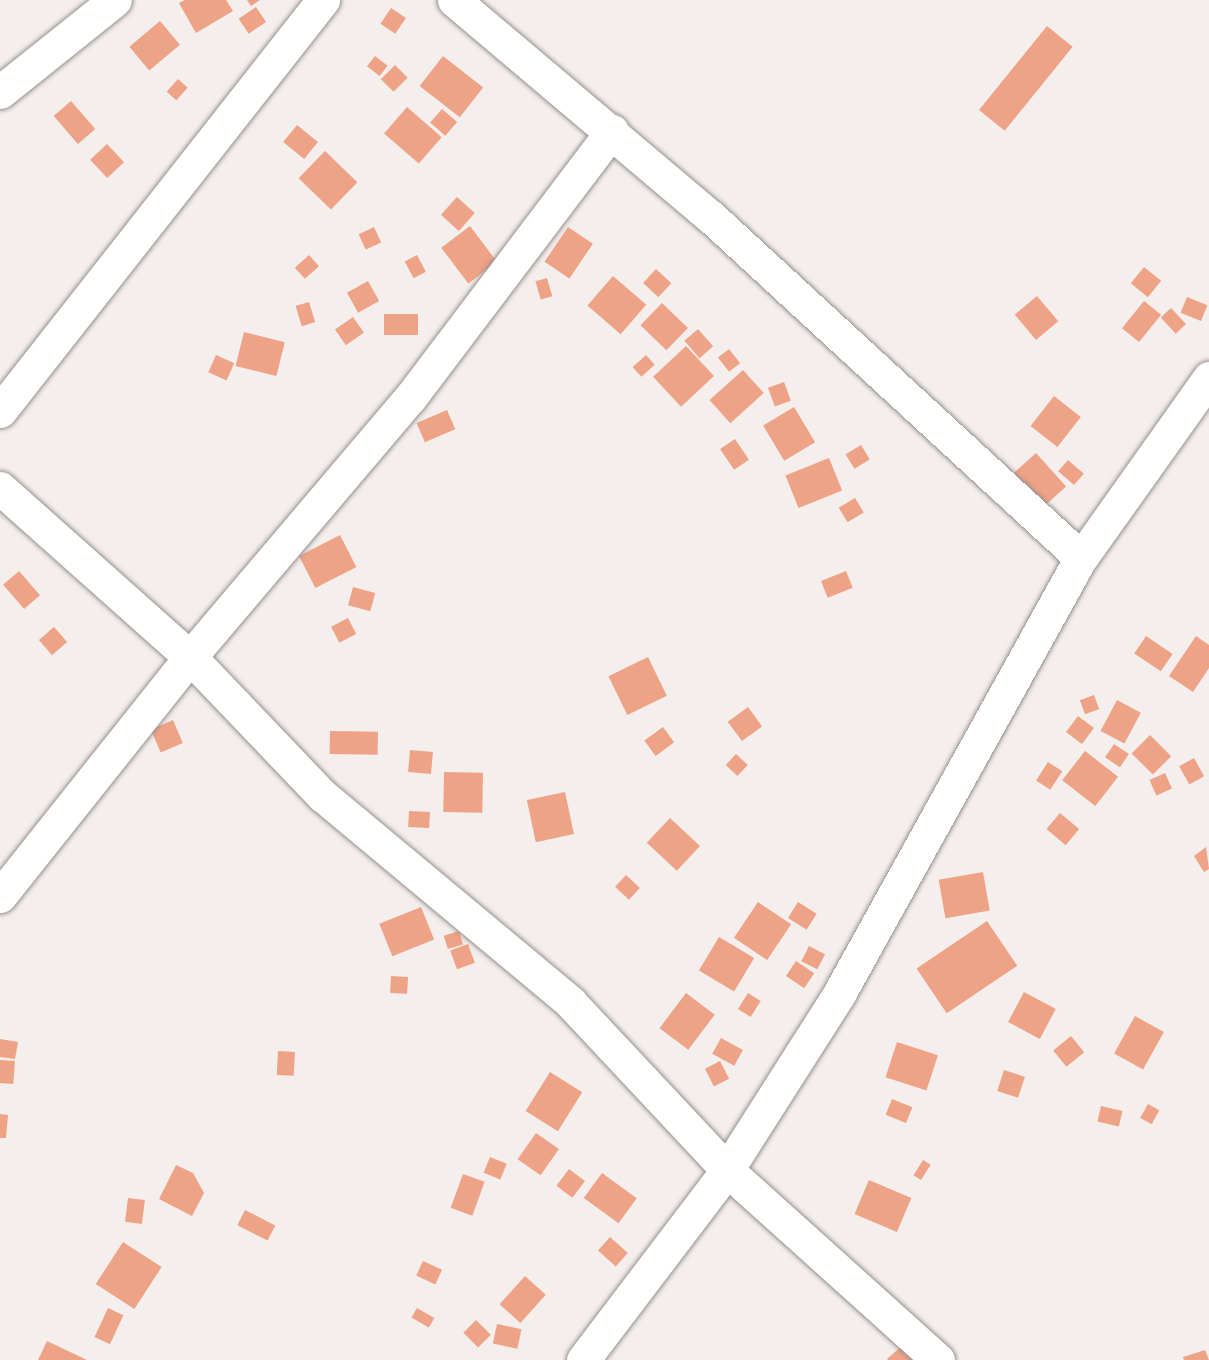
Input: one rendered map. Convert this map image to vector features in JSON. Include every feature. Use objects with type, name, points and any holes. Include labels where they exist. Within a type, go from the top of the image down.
[{"type":"street","points":[[0,92],[115,0]]},
{"type":"street","points":[[0,411],[323,0]]},
{"type":"street","points":[[454,0],[612,131],[1081,558]]},
{"type":"street","points":[[0,896],[190,657],[410,398],[612,131]]},
{"type":"street","points":[[584,1360],[727,1170],[839,994],[1081,558],[1209,378]]},
{"type":"street","points":[[0,488],[190,657],[323,795],[570,1002],[727,1170],[938,1360]]},
{"type":"building","points":[[185,0],[226,0],[233,11],[196,33],[179,3]]},
{"type":"building","points":[[247,0],[260,0],[251,6]]},
{"type":"building","points":[[256,7],[266,22],[249,34],[239,19]]},
{"type":"building","points":[[391,8],[406,18],[395,34],[380,24]]},
{"type":"building","points":[[160,21],[180,45],[149,70],[129,47]]},
{"type":"building","points":[[1047,26],[1073,47],[1005,131],[979,110]]},
{"type":"building","points":[[375,56],[388,66],[380,76],[367,66]]},
{"type":"building","points":[[443,56],[483,87],[460,117],[420,86]]},
{"type":"building","points":[[395,65],[408,78],[394,92],[381,79]]},
{"type":"building","points":[[178,79],[188,88],[176,100],[167,92]]},
{"type":"building","points":[[71,101],[95,129],[78,144],[54,116]]},
{"type":"building","points":[[407,107],[442,137],[419,164],[384,133]]},
{"type":"building","points":[[442,109],[457,122],[445,136],[430,123]]},
{"type":"building","points":[[297,125],[318,142],[304,159],[283,142]]},
{"type":"building","points":[[107,144],[124,162],[107,178],[90,160]]},
{"type":"building","points":[[325,151],[357,182],[331,210],[299,178]]},
{"type":"building","points":[[457,197],[475,213],[459,231],[441,215]]},
{"type":"building","points":[[470,226],[497,262],[468,284],[441,248]]},
{"type":"building","points":[[374,227],[381,242],[366,250],[359,234]]},
{"type":"building","points":[[568,227],[593,244],[569,279],[545,262]]},
{"type":"building","points":[[309,255],[319,266],[305,279],[295,268]]},
{"type":"building","points":[[417,255],[426,272],[414,278],[405,262]]},
{"type":"building","points":[[1144,267],[1161,281],[1148,297],[1131,283]]},
{"type":"building","points":[[656,269],[671,283],[658,297],[643,283]]},
{"type":"building","points":[[613,276],[646,305],[621,334],[587,305]]},
{"type":"building","points":[[547,278],[552,296],[541,300],[535,281]]},
{"type":"building","points":[[368,281],[379,301],[358,313],[347,293]]},
{"type":"building","points":[[1037,296],[1058,321],[1036,340],[1015,315]]},
{"type":"building","points":[[1187,297],[1207,305],[1201,321],[1181,313]]},
{"type":"building","points":[[1144,301],[1161,315],[1139,342],[1122,328]]},
{"type":"building","points":[[309,302],[315,322],[302,326],[296,306]]},
{"type":"building","points":[[662,303],[688,328],[666,350],[640,325]]},
{"type":"building","points":[[1171,308],[1186,324],[1176,334],[1161,318]]},
{"type":"building","points":[[384,314],[418,314],[418,335],[384,335]]},
{"type":"building","points":[[353,317],[364,333],[346,345],[335,330]]},
{"type":"building","points":[[698,329],[713,346],[700,358],[684,341]]},
{"type":"building","points":[[244,332],[285,342],[276,376],[236,366]]},
{"type":"building","points":[[686,346],[714,376],[681,407],[653,377]]},
{"type":"building","points":[[729,349],[740,363],[729,372],[718,358]]},
{"type":"building","points":[[216,355],[234,363],[227,380],[208,372]]},
{"type":"building","points":[[646,355],[655,365],[641,377],[633,367]]},
{"type":"building","points":[[743,370],[764,393],[730,423],[710,400]]},
{"type":"building","points":[[784,382],[791,401],[775,407],[768,388]]},
{"type":"building","points":[[1054,396],[1081,417],[1057,447],[1031,426]]},
{"type":"building","points":[[794,407],[815,442],[784,461],[763,426]]},
{"type":"building","points":[[447,410],[455,429],[425,442],[417,423]]},
{"type":"building","points":[[735,439],[749,460],[734,470],[720,449]]},
{"type":"building","points":[[861,445],[870,460],[854,469],[846,454]]},
{"type":"building","points":[[1036,453],[1066,486],[1041,509],[1011,476]]},
{"type":"building","points":[[829,458],[842,490],[799,508],[785,476]]},
{"type":"building","points":[[1068,460],[1084,474],[1074,485],[1058,471]]},
{"type":"building","points":[[855,498],[864,513],[847,522],[839,508]]},
{"type":"building","points":[[340,535],[356,567],[315,588],[299,556]]},
{"type":"building","points":[[19,571],[40,595],[24,609],[3,585]]},
{"type":"building","points":[[846,571],[853,588],[828,598],[821,581]]},
{"type":"building","points":[[353,587],[375,593],[370,611],[348,605]]},
{"type":"building","points":[[348,618],[356,634],[339,643],[331,627]]},
{"type":"building","points":[[54,627],[67,642],[52,655],[39,640]]},
{"type":"building","points":[[1146,636],[1173,654],[1161,671],[1134,653]]},
{"type":"building","points":[[1196,636],[1209,645],[1209,668],[1193,692],[1169,676]]},
{"type":"building","points":[[648,657],[667,696],[627,715],[608,676]]},
{"type":"building","points":[[1094,695],[1099,709],[1085,714],[1080,700]]},
{"type":"building","points":[[1117,700],[1141,713],[1124,744],[1101,731]]},
{"type":"building","points":[[748,707],[762,726],[742,741],[728,722]]},
{"type":"building","points":[[1078,716],[1094,728],[1082,744],[1066,732]]},
{"type":"building","points":[[173,720],[183,743],[161,752],[151,729]]},
{"type":"building","points":[[663,727],[674,742],[656,756],[644,741]]},
{"type":"building","points":[[330,731],[378,732],[378,755],[330,754]]},
{"type":"building","points":[[1150,735],[1171,756],[1153,775],[1132,753]]},
{"type":"building","points":[[1114,744],[1129,754],[1120,767],[1105,757]]},
{"type":"building","points":[[410,750],[433,752],[431,774],[408,772]]},
{"type":"building","points":[[1085,751],[1118,777],[1095,806],[1062,780]]},
{"type":"building","points":[[736,754],[748,765],[737,776],[726,765]]},
{"type":"building","points":[[1194,758],[1204,776],[1189,785],[1179,766]]},
{"type":"building","points":[[1048,762],[1062,771],[1050,790],[1036,780]]},
{"type":"building","points":[[444,772],[483,773],[482,813],[443,812]]},
{"type":"building","points":[[1165,773],[1172,789],[1156,795],[1149,780]]},
{"type":"building","points":[[565,792],[574,834],[536,842],[527,800]]},
{"type":"building","points":[[409,811],[430,812],[429,828],[408,827]]},
{"type":"building","points":[[1060,813],[1079,829],[1066,845],[1047,829]]},
{"type":"building","points":[[670,818],[700,846],[677,871],[647,843]]},
{"type":"building","points":[[1206,847],[1209,869],[1204,872],[1194,856]]},
{"type":"building","points":[[983,872],[990,910],[945,918],[939,880]]},
{"type":"building","points":[[626,875],[640,888],[629,900],[615,887]]},
{"type":"building","points":[[758,902],[791,924],[767,960],[734,938]]},
{"type":"building","points":[[798,902],[817,914],[807,930],[788,918]]},
{"type":"building","points":[[421,907],[434,939],[392,956],[379,924]]},
{"type":"building","points":[[987,921],[1017,966],[947,1013],[917,969]]},
{"type":"building","points":[[459,931],[463,944],[448,949],[444,936]]},
{"type":"building","points":[[719,937],[754,958],[734,992],[699,970]]},
{"type":"building","points":[[468,944],[475,963],[457,969],[450,950]]},
{"type":"building","points":[[809,946],[825,954],[817,969],[801,961]]},
{"type":"building","points":[[796,961],[814,973],[804,988],[786,976]]},
{"type":"building","points":[[391,976],[408,977],[407,994],[390,993]]},
{"type":"building","points":[[1024,992],[1056,1009],[1040,1039],[1008,1022]]},
{"type":"building","points":[[686,993],[715,1015],[688,1050],[660,1028]]},
{"type":"building","points":[[748,993],[761,1001],[751,1017],[738,1009]]},
{"type":"building","points":[[1135,1016],[1164,1032],[1143,1070],[1114,1054]]},
{"type":"building","points":[[1071,1036],[1084,1052],[1066,1067],[1053,1050]]},
{"type":"building","points":[[721,1038],[743,1050],[734,1066],[712,1054]]},
{"type":"building","points":[[0,1039],[18,1042],[15,1059],[0,1057]]},
{"type":"building","points":[[897,1042],[938,1055],[926,1090],[886,1077]]},
{"type":"building","points":[[278,1051],[295,1052],[294,1076],[277,1075]]},
{"type":"building","points":[[0,1060],[15,1061],[13,1084],[0,1083]]},
{"type":"building","points":[[720,1061],[729,1079],[714,1087],[705,1069]]},
{"type":"building","points":[[1004,1070],[1025,1077],[1018,1098],[997,1091]]},
{"type":"building","points":[[550,1072],[582,1092],[558,1131],[526,1111]]},
{"type":"building","points":[[892,1099],[912,1107],[906,1123],[886,1115]]},
{"type":"building","points":[[1148,1104],[1159,1110],[1152,1124],[1140,1118]]},
{"type":"building","points":[[1101,1106],[1122,1111],[1119,1127],[1097,1122]]},
{"type":"building","points":[[0,1114],[8,1115],[6,1138],[0,1138]]},
{"type":"building","points":[[536,1133],[559,1149],[541,1175],[518,1159]]},
{"type":"building","points":[[490,1157],[507,1164],[500,1180],[484,1173]]},
{"type":"building","points":[[923,1160],[931,1165],[921,1180],[913,1175]]},
{"type":"building","points":[[176,1165],[193,1173],[204,1193],[192,1216],[159,1199]]},
{"type":"building","points":[[569,1169],[585,1181],[572,1198],[556,1186]]},
{"type":"building","points":[[602,1173],[637,1198],[619,1223],[584,1198]]},
{"type":"building","points":[[463,1174],[485,1182],[472,1216],[451,1208]]},
{"type":"building","points":[[869,1180],[911,1198],[897,1232],[855,1214]]},
{"type":"building","points":[[128,1198],[145,1200],[142,1224],[125,1222]]},
{"type":"building","points":[[245,1210],[275,1225],[268,1241],[237,1225]]},
{"type":"building","points":[[610,1237],[628,1253],[616,1266],[598,1250]]},
{"type":"building","points":[[123,1242],[162,1267],[134,1309],[96,1284]]},
{"type":"building","points":[[423,1261],[442,1270],[435,1284],[416,1276]]},
{"type":"building","points":[[525,1276],[546,1295],[520,1323],[500,1304]]},
{"type":"building","points":[[108,1308],[123,1315],[110,1344],[94,1337]]},
{"type":"building","points":[[417,1308],[434,1318],[429,1328],[411,1318]]},
{"type":"building","points":[[476,1320],[491,1335],[478,1348],[463,1333]]},
{"type":"building","points":[[497,1324],[521,1329],[517,1349],[493,1344]]},
{"type":"building","points":[[47,1341],[87,1360],[38,1360]]},
{"type":"building","points":[[904,1344],[919,1360],[887,1359]]},
{"type":"building","points":[[1205,1350],[1209,1360],[1184,1360],[1183,1357]]}]
